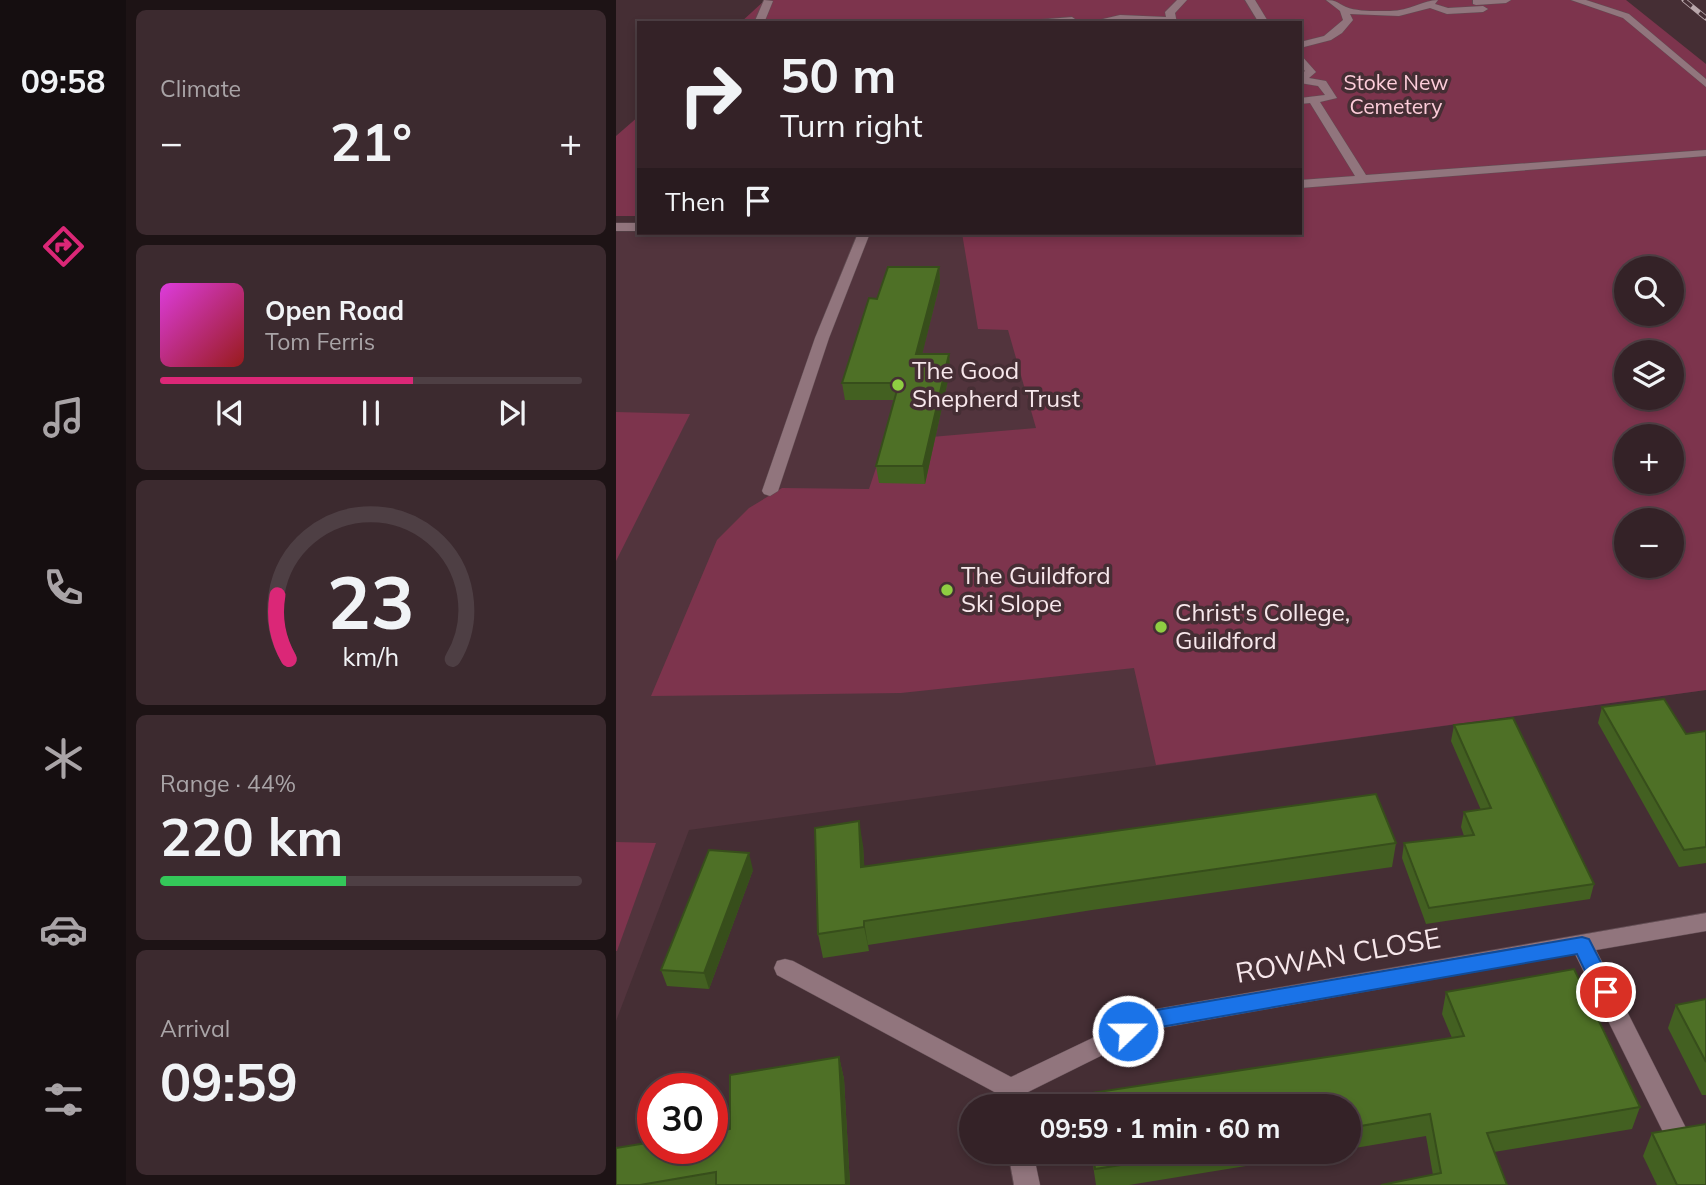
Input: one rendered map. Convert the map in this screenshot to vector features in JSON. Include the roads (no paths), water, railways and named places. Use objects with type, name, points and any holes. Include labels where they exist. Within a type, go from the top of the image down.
[{"type":"street","points":[[1169,21],[1170,12],[1182,0]]},
{"type":"street","points":[[1250,0],[1263,21]]},
{"type":"street","points":[[1302,45],[1328,38],[1342,30],[1348,20],[1344,10],[1331,0]]},
{"type":"street","points":[[1476,1],[1506,0]]},
{"type":"street","points":[[1576,0],[1626,16],[1706,84]]},
{"type":"street","points":[[760,21],[768,1]]},
{"type":"street","points":[[1410,1],[1431,2],[1447,11],[1483,9],[1476,1]]},
{"type":"street","points":[[1344,10],[1366,3],[1388,2]]},
{"type":"street","points":[[1344,10],[1372,13],[1419,11],[1431,2]]},
{"type":"street","points":[[1097,21],[1140,17],[1163,21]]},
{"type":"street","points":[[1302,60],[1311,72],[1302,79]]},
{"type":"street","points":[[1302,80],[1322,83],[1332,98],[1306,100]]},
{"type":"street","points":[[1306,100],[1363,180]]},
{"type":"street","points":[[1302,184],[1706,152]]},
{"type":"street","points":[[616,227],[637,227]]},
{"type":"street","points":[[770,491],[822,338],[863,235]]},
{"type":"street","name":"ROWAN CLOSE","points":[[1018,1094],[1151,1020],[1706,922]]},
{"type":"street","points":[[1582,945],[1676,1134]]},
{"type":"street","points":[[785,968],[1008,1094]]},
{"type":"street","points":[[1023,1164],[1027,1185]]},
{"type":"railway","points":[[1684,0],[1706,18]]},
{"type":"place","name":"The Good Shepherd Trust","points":[[898,385]]},
{"type":"place","name":"The Guildford Ski Slope","points":[[947,590]]},
{"type":"place","name":"Christ's College, Guildford","points":[[1161,627]]},
{"type":"park label","name":"Stoke New Cemetery","points":[[1396,95]]}]
